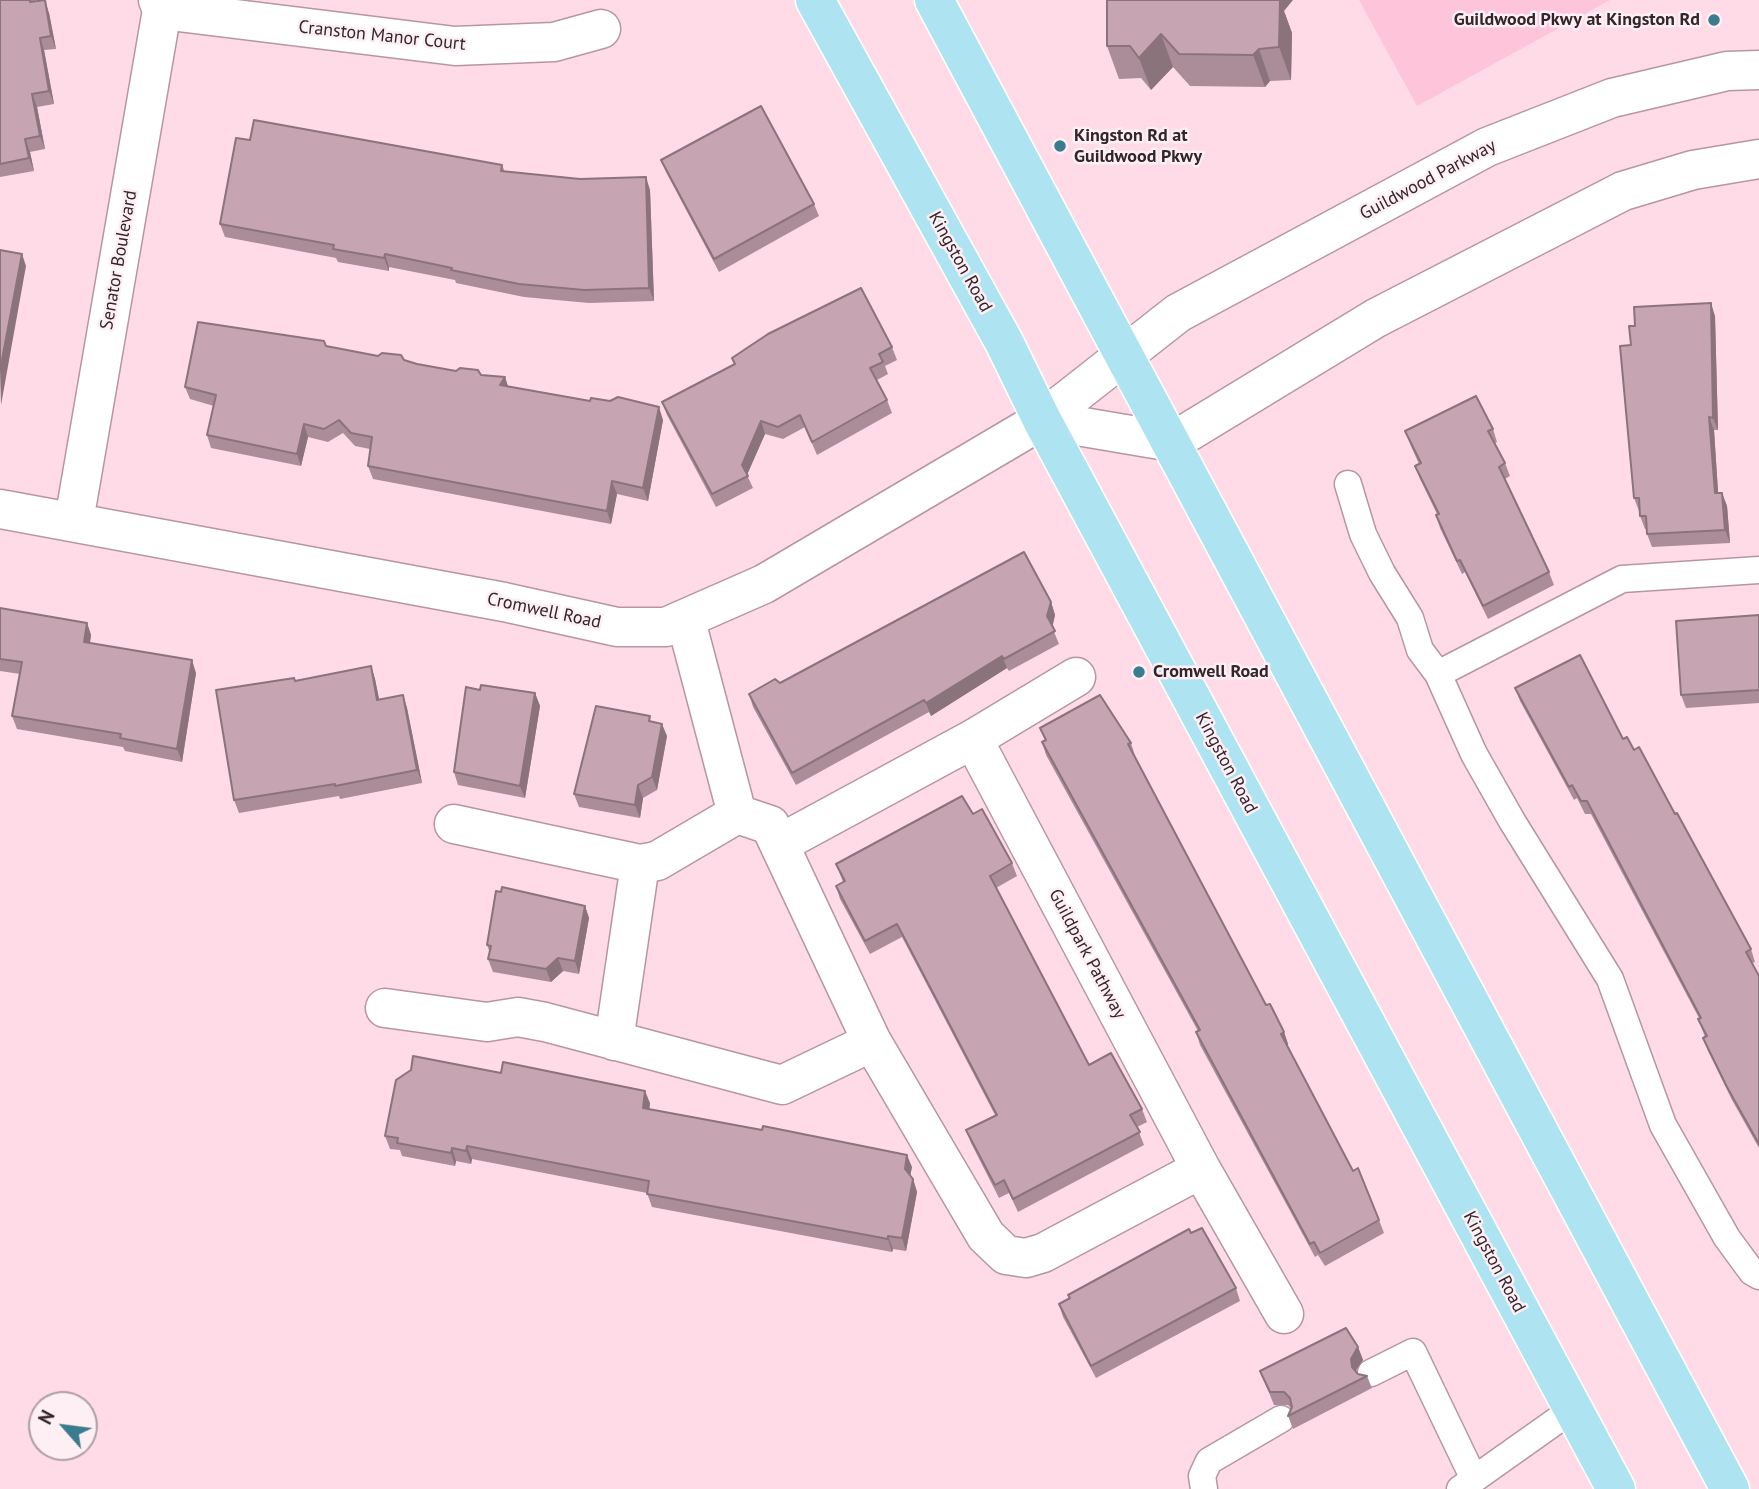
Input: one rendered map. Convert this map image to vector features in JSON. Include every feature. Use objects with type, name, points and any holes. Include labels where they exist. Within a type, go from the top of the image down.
[{"type":"main road","name":"Kingston Road","points":[[815,0],[1004,342],[1042,419],[1616,1489]]},
{"type":"main road","points":[[934,0],[1730,1489]]},
{"type":"street","name":"Cranston Manor Court","points":[[160,5],[455,46],[554,42],[601,29]]},
{"type":"street","name":"Senator Boulevard","points":[[74,522],[160,5]]},
{"type":"street","name":"Guildwood Parkway","points":[[1042,419],[1178,313],[1487,147],[1612,98],[1727,71],[1759,70]]},
{"type":"street","points":[[1042,419],[1172,442],[1376,318],[1623,191],[1693,170],[1759,159]]},
{"type":"street","name":"Cromwell Road","points":[[0,509],[515,604],[617,627],[666,627],[686,621],[764,584],[1042,419]]},
{"type":"street","points":[[686,621],[737,814]]},
{"type":"street","points":[[781,843],[973,739],[1076,677]]},
{"type":"street","name":"Guildpark Pathway","points":[[973,739],[1200,1169],[1284,1314]]},
{"type":"street","points":[[454,824],[640,864],[657,861],[737,814],[770,825],[781,843],[872,1042],[986,1236],[1006,1255],[1026,1258],[1043,1253],[1200,1169]]},
{"type":"street","points":[[614,1041],[640,864]]},
{"type":"street","points":[[385,1007],[487,1022],[518,1017],[782,1086],[872,1042]]},
{"type":"lane","points":[[1348,484],[1363,534],[1410,618],[1420,650],[1438,674],[1457,721],[1512,821],[1610,979],[1663,1125],[1727,1238],[1752,1272],[1759,1276]]},
{"type":"lane","points":[[1438,674],[1622,579],[1759,570]]},
{"type":"lane","points":[[1371,1373],[1413,1352],[1480,1482],[1573,1409]]},
{"type":"lane","points":[[1204,1489],[1202,1476],[1209,1461],[1281,1419]]},
{"type":"shaded area","points":[[1359,0],[1610,0],[1417,106]]},
{"type":"building","points":[[0,0],[45,0],[51,36],[40,38],[49,91],[32,94],[40,136],[25,139],[29,158],[0,164]]},
{"type":"building","points":[[1107,0],[1279,0],[1279,47],[1259,49],[1253,55],[1179,54],[1161,34],[1139,58],[1130,46],[1107,46]]},
{"type":"building","points":[[761,106],[814,204],[714,259],[661,160]]},
{"type":"building","points":[[254,120],[502,165],[501,171],[580,179],[646,177],[649,288],[584,290],[519,284],[385,254],[384,258],[333,249],[334,245],[220,224],[236,138],[250,140]]},
{"type":"building","points":[[0,250],[22,254],[0,370]]},
{"type":"building","points":[[861,288],[892,347],[879,354],[883,362],[870,368],[887,400],[812,442],[800,415],[778,427],[761,421],[742,465],[748,476],[712,494],[662,402],[735,364],[732,358],[768,334]]},
{"type":"building","points":[[1711,303],[1713,418],[1709,417],[1715,493],[1722,493],[1725,530],[1647,534],[1646,516],[1640,516],[1639,498],[1634,498],[1620,346],[1631,345],[1629,326],[1635,326],[1634,307]]},
{"type":"building","points":[[198,322],[324,341],[326,346],[378,356],[382,353],[401,355],[404,360],[417,364],[456,371],[460,368],[478,370],[481,375],[505,377],[500,385],[590,401],[591,398],[610,401],[618,397],[659,407],[643,488],[612,481],[607,511],[368,466],[372,437],[351,433],[339,420],[324,429],[304,424],[297,454],[207,435],[216,395],[185,387]]},
{"type":"building","points":[[1476,396],[1493,429],[1488,431],[1505,463],[1499,467],[1549,572],[1483,606],[1460,560],[1457,561],[1436,515],[1439,514],[1415,466],[1421,463],[1405,431]]},
{"type":"building","points":[[1024,552],[1051,602],[1047,616],[1055,631],[1004,659],[1002,656],[926,703],[924,700],[792,773],[749,694],[775,679],[780,683]]},
{"type":"building","points":[[0,608],[87,623],[84,642],[192,660],[177,749],[120,738],[121,734],[12,716],[22,662],[0,659]]},
{"type":"building","points":[[1759,615],[1759,690],[1681,695],[1676,621]]},
{"type":"building","points":[[1580,655],[1623,739],[1627,737],[1634,750],[1639,747],[1751,949],[1746,952],[1759,976],[1759,1144],[1703,1038],[1707,1036],[1698,1019],[1701,1018],[1587,801],[1581,801],[1572,785],[1569,787],[1515,688]]},
{"type":"building","points":[[371,666],[377,700],[403,695],[417,770],[335,786],[234,800],[216,690],[294,678],[295,681]]},
{"type":"building","points":[[481,685],[535,693],[520,786],[454,772],[466,687],[480,690]]},
{"type":"building","points":[[1100,695],[1131,743],[1128,744],[1266,1005],[1270,1004],[1284,1032],[1281,1034],[1353,1171],[1358,1168],[1379,1220],[1320,1253],[1314,1242],[1310,1244],[1196,1032],[1200,1030],[1042,742],[1046,740],[1040,728]]},
{"type":"building","points":[[596,706],[650,716],[649,721],[662,724],[652,777],[638,785],[635,805],[574,794]]},
{"type":"building","points":[[962,796],[973,814],[982,809],[1012,863],[990,876],[1089,1065],[1111,1053],[1142,1109],[1130,1115],[1140,1132],[1013,1199],[1004,1180],[995,1185],[966,1130],[997,1115],[897,924],[865,941],[836,886],[845,881],[836,864]]},
{"type":"building","points":[[502,887],[585,906],[575,961],[558,958],[546,969],[488,959],[491,946],[487,945],[496,891],[501,892]]},
{"type":"building","points":[[413,1056],[501,1073],[503,1062],[645,1091],[643,1108],[762,1130],[763,1126],[907,1155],[905,1169],[913,1179],[902,1238],[888,1236],[888,1239],[647,1194],[649,1181],[467,1146],[466,1151],[452,1148],[451,1153],[397,1143],[398,1138],[385,1136],[396,1080],[411,1070]]},
{"type":"building","points":[[1202,1228],[1236,1288],[1091,1366],[1059,1304],[1070,1298],[1068,1295],[1189,1229],[1191,1233]]},
{"type":"building","points":[[1346,1328],[1358,1347],[1351,1359],[1352,1367],[1358,1374],[1367,1376],[1288,1416],[1292,1407],[1290,1398],[1284,1392],[1270,1392],[1260,1371]]},
{"type":"place","name":"Guildwood Pkwy at Kingston Rd","points":[[1714,20]]},
{"type":"place","name":"Kingston Rd at Guildwood Pkwy","points":[[1060,146]]},
{"type":"place","name":"Cromwell Road","points":[[1139,672]]}]
